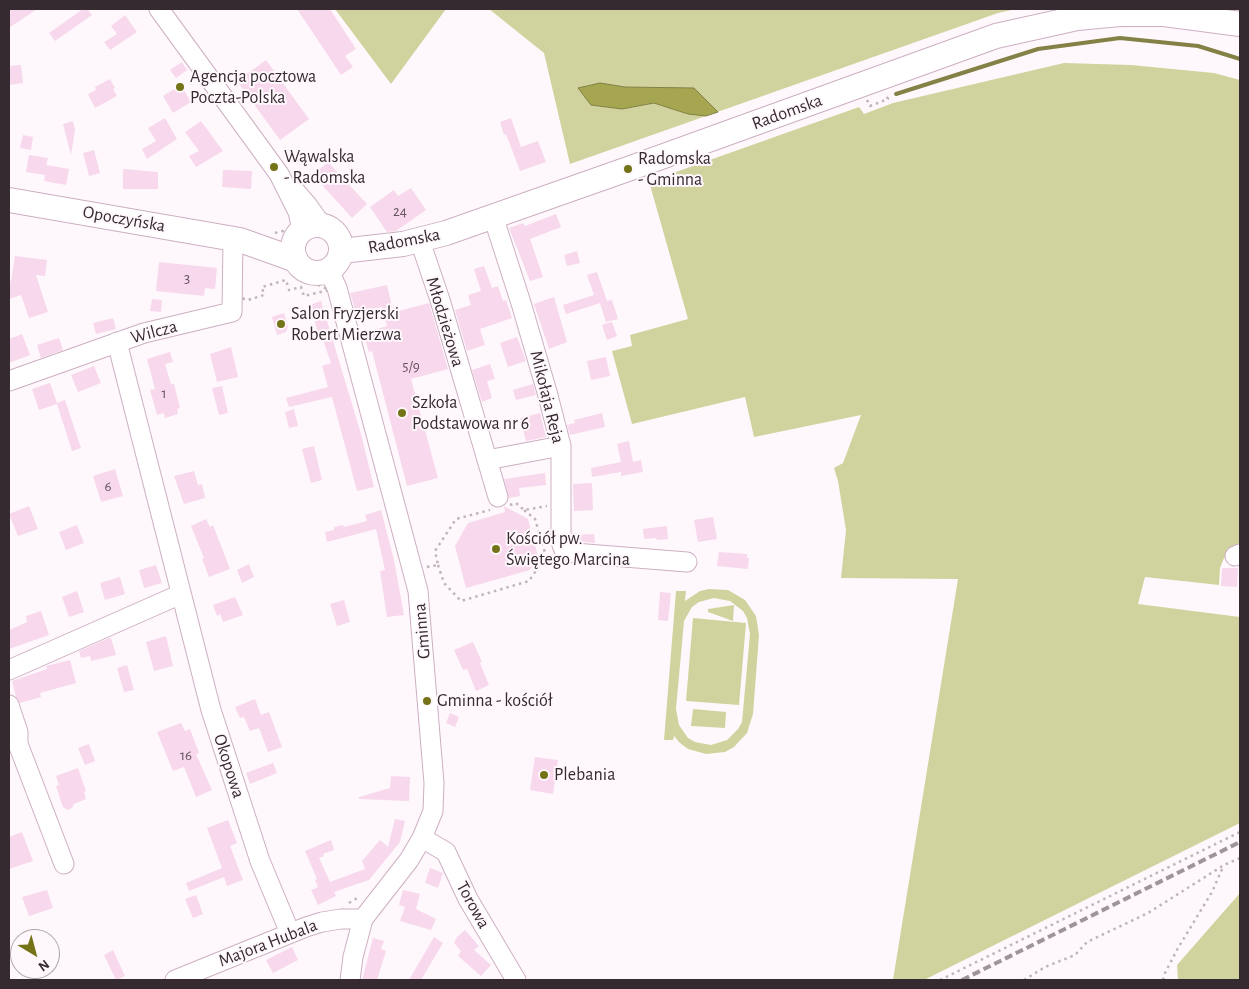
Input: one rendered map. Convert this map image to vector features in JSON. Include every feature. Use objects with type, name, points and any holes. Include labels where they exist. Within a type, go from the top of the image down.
[{"type":"main road","name":"Radomska","points":[[341,251],[420,240],[628,169],[996,36],[1077,18],[1120,14],[1164,14],[1240,24]]},
{"type":"main road","name":"Opoczyńska","points":[[9,200],[237,246],[296,260],[307,271],[322,274],[331,286]]},
{"type":"main road","name":"Opoczyńska","points":[[237,246],[290,238],[302,230]]},
{"type":"main road","points":[[296,260],[294,248],[302,230],[333,231],[340,242],[341,251],[331,286]]},
{"type":"street","points":[[159,9],[278,174],[308,206],[302,230]]},
{"type":"street","name":"Mikołaja Reja","points":[[493,216],[524,312],[561,446],[561,542],[564,550],[574,553],[687,562]]},
{"type":"street","name":"Młodzieżowa","points":[[420,240],[440,300],[498,504]]},
{"type":"street","name":"Wilcza","points":[[9,381],[144,333],[232,312],[237,246]]},
{"type":"street","name":"Gminna","points":[[331,286],[418,591],[434,783],[433,811],[422,838],[409,860],[363,919],[353,958],[350,980]]},
{"type":"street","name":"Okopowa","points":[[117,342],[217,729],[260,861],[290,933]]},
{"type":"street","points":[[487,460],[561,446]]},
{"type":"street","points":[[9,670],[181,594]]},
{"type":"street","points":[[9,705],[18,732],[18,744],[64,864]]},
{"type":"street","name":"Torowa","points":[[422,838],[446,852],[468,899],[516,980]]},
{"type":"street","name":"Majora Hubala","points":[[175,980],[290,933],[322,922],[341,919],[363,919]]},
{"type":"path","points":[[268,233],[302,230]]},
{"type":"path","points":[[237,246],[238,291],[244,299],[248,300],[264,295],[262,286],[286,280],[289,290],[301,287],[304,296],[331,286]]},
{"type":"path","points":[[272,257],[284,262],[302,280],[331,286]]},
{"type":"path","points":[[498,504],[516,504],[535,519],[546,556],[529,581],[461,601],[444,584],[435,551],[456,519],[498,504]]},
{"type":"path","points":[[524,510],[541,508]]},
{"type":"path","points":[[422,568],[438,565]]},
{"type":"path","points":[[940,980],[1240,832]]},
{"type":"path","points":[[1024,980],[1045,967],[1075,955],[1087,942],[1148,913],[1240,858]]},
{"type":"path","points":[[1163,980],[1178,948],[1212,892],[1224,866]]},
{"type":"path","points":[[341,906],[365,894]]},
{"type":"green space","points":[[335,9],[446,9],[391,84]]},
{"type":"green space","points":[[489,9],[1016,9],[998,13],[570,164],[544,53]]},
{"type":"green space","points":[[1064,63],[1131,65],[1214,73],[1240,80],[1240,549],[1224,558],[1220,568],[1219,585],[1145,577],[1138,604],[1240,617],[1240,823],[924,980],[893,980],[958,579],[841,578],[846,530],[834,468],[843,463],[861,415],[754,437],[745,397],[632,424],[612,351],[632,346],[630,335],[688,319],[650,185],[676,172],[859,107],[864,114],[893,103]]},
{"type":"green space","points":[[709,589],[728,590],[745,600],[756,616],[759,635],[753,714],[747,733],[734,747],[725,752],[706,754],[688,749],[674,736],[673,740],[664,740],[676,591],[686,591],[685,601],[700,591]],"holes":[[[714,598],[730,601],[743,611],[747,618],[750,634],[742,722],[727,740],[711,745],[695,742],[688,738],[679,725],[676,709],[684,621],[692,607],[699,602]]]},
{"type":"green space","points":[[734,605],[733,621],[708,612],[708,609]]},
{"type":"green space","points":[[693,618],[746,623],[739,705],[686,701]]},
{"type":"green space","points":[[693,709],[726,712],[725,728],[691,726]]},
{"type":"green space","points":[[1240,893],[1240,980],[1178,980],[1177,965]]},
{"type":"shaded area","points":[[600,83],[625,87],[694,88],[718,112],[706,116],[688,114],[654,103],[622,109],[591,105],[578,88]]},
{"type":"building","points":[[9,9],[37,9],[9,28]]},
{"type":"building","points":[[83,9],[87,9],[92,15],[55,41],[49,33]]},
{"type":"building","points":[[297,9],[330,9],[356,49],[345,56],[353,67],[341,75]]},
{"type":"building","points":[[125,15],[137,32],[110,50],[104,42],[117,34],[111,26]]},
{"type":"building","points":[[266,60],[309,119],[280,140],[237,81]]},
{"type":"building","points":[[182,62],[187,70],[176,78],[170,70]]},
{"type":"building","points":[[21,65],[23,83],[9,85],[9,66]]},
{"type":"building","points":[[110,79],[117,96],[95,108],[88,94],[96,90],[95,87]]},
{"type":"building","points":[[181,85],[191,102],[173,113],[163,96]]},
{"type":"building","points":[[165,118],[177,139],[147,159],[142,149],[156,141],[148,128]]},
{"type":"building","points":[[511,118],[521,147],[538,141],[546,162],[520,171],[500,122]]},
{"type":"building","points":[[73,121],[75,130],[71,155],[63,124]]},
{"type":"building","points":[[201,121],[223,151],[196,167],[189,156],[199,151],[185,132]]},
{"type":"building","points":[[23,135],[33,137],[31,150],[20,148]]},
{"type":"building","points":[[94,150],[100,173],[89,176],[83,153]]},
{"type":"building","points":[[29,155],[48,158],[46,165],[69,169],[66,185],[44,181],[45,175],[26,172]]},
{"type":"building","points":[[328,162],[367,204],[352,218],[313,175]]},
{"type":"building","points":[[123,169],[158,172],[158,189],[123,189]]},
{"type":"building","points":[[223,170],[252,171],[251,189],[222,187]]},
{"type":"building","points":[[411,188],[426,210],[396,231],[387,232],[370,207],[394,190],[398,196]]},
{"type":"building","points":[[556,214],[561,227],[530,239],[543,277],[530,281],[509,228],[523,223],[525,226]]},
{"type":"building","points":[[577,251],[580,263],[567,266],[564,255]]},
{"type":"building","points":[[15,256],[47,260],[45,276],[36,275],[48,312],[29,318],[21,295],[9,299],[9,281],[11,281]]},
{"type":"building","points":[[159,262],[217,268],[215,289],[205,288],[204,296],[156,291]]},
{"type":"building","points":[[484,266],[492,288],[498,286],[503,301],[506,300],[512,318],[480,329],[485,345],[467,351],[455,310],[471,305],[468,295],[481,291],[474,269]]},
{"type":"building","points":[[597,272],[607,301],[612,300],[618,319],[606,322],[600,303],[566,314],[563,305],[594,295],[587,275]]},
{"type":"building","points":[[387,285],[395,312],[429,303],[448,369],[411,379],[438,478],[407,486],[372,351],[369,352],[363,333],[387,326],[382,307],[356,313],[350,293]]},
{"type":"building","points":[[554,297],[567,342],[549,349],[534,304]]},
{"type":"building","points":[[152,299],[162,300],[161,312],[150,311]]},
{"type":"building","points":[[321,301],[361,434],[374,487],[357,491],[332,397],[289,407],[286,398],[328,387],[322,366],[331,363],[323,340],[320,340],[314,319],[311,320],[307,306]]},
{"type":"building","name":"Salon Fryzjerski Robert Mierzwa","points":[[284,313],[288,326],[286,332],[277,335],[272,317]]},
{"type":"building","points":[[113,318],[116,329],[96,334],[93,323]]},
{"type":"building","points":[[612,322],[617,336],[607,340],[602,325]]},
{"type":"building","points":[[22,334],[30,355],[9,363],[9,339]]},
{"type":"building","points":[[517,337],[526,361],[508,367],[500,343]]},
{"type":"building","points":[[59,338],[63,350],[41,358],[37,345]]},
{"type":"building","points":[[231,347],[238,377],[217,382],[210,354]]},
{"type":"building","points":[[170,352],[173,362],[165,364],[171,384],[174,384],[180,408],[177,409],[178,414],[165,418],[164,413],[157,415],[150,390],[155,389],[147,359]]},
{"type":"building","points":[[606,357],[610,376],[591,380],[587,361]]},
{"type":"building","points":[[490,364],[495,379],[487,381],[492,398],[482,402],[472,370]]},
{"type":"building","points":[[94,366],[101,383],[78,392],[71,375]]},
{"type":"building","points":[[50,383],[57,403],[65,400],[81,448],[72,451],[57,404],[39,410],[32,389]]},
{"type":"building","points":[[533,384],[536,395],[516,400],[513,390]]},
{"type":"building","points":[[222,386],[228,413],[219,415],[212,388]]},
{"type":"building","points":[[294,409],[298,426],[289,428],[285,412]]},
{"type":"building","points":[[540,413],[546,437],[526,441],[520,418]]},
{"type":"building","points":[[602,413],[605,427],[570,435],[567,425],[575,423],[574,420]]},
{"type":"building","points":[[629,441],[633,462],[641,460],[643,472],[621,476],[621,472],[592,477],[591,468],[621,462],[617,444]]},
{"type":"building","points":[[314,446],[322,480],[311,483],[302,449]]},
{"type":"building","points":[[115,469],[123,496],[101,502],[93,476]]},
{"type":"building","points":[[194,471],[198,485],[202,484],[205,498],[184,504],[174,476]]},
{"type":"building","points":[[545,473],[546,485],[519,488],[520,496],[509,498],[504,479]]},
{"type":"building","points":[[592,483],[593,510],[574,511],[573,484]]},
{"type":"building","points":[[29,506],[38,529],[18,536],[9,514]]},
{"type":"building","name":"Kościół pw. Świętego Marcina","points":[[504,506],[528,519],[538,556],[530,570],[466,588],[455,546],[468,523],[505,512]]},
{"type":"building","points":[[381,510],[394,560],[404,615],[387,617],[380,571],[385,570],[376,529],[327,542],[325,532],[334,530],[334,527],[343,525],[344,527],[367,521],[365,515]]},
{"type":"building","points":[[713,517],[717,539],[698,542],[694,520]]},
{"type":"building","points":[[206,519],[210,527],[213,525],[230,569],[209,577],[202,559],[204,558],[191,526]]},
{"type":"building","points":[[77,525],[84,543],[66,550],[59,532]]},
{"type":"building","points":[[667,526],[668,539],[644,539],[643,529]]},
{"type":"building","points":[[594,534],[595,543],[574,541],[573,535]]},
{"type":"building","points":[[719,552],[747,554],[747,558],[749,558],[748,569],[717,566]]},
{"type":"building","points":[[249,564],[254,577],[242,583],[237,570]]},
{"type":"building","points":[[156,565],[162,583],[144,588],[139,570]]},
{"type":"building","points":[[1222,568],[1238,568],[1237,587],[1221,586]]},
{"type":"building","points":[[120,577],[125,594],[105,600],[100,583]]},
{"type":"building","points":[[77,591],[84,612],[69,617],[62,597]]},
{"type":"building","points":[[660,592],[671,593],[668,621],[658,620]]},
{"type":"building","points":[[235,597],[243,615],[223,622],[220,614],[217,616],[213,605]]},
{"type":"building","points":[[344,600],[350,622],[337,626],[330,604]]},
{"type":"building","points":[[41,611],[49,635],[9,649],[9,630],[27,622],[26,616]]},
{"type":"building","points":[[166,636],[173,666],[154,671],[146,642]]},
{"type":"building","points":[[111,638],[116,655],[91,661],[90,656],[81,658],[79,651]]},
{"type":"building","points":[[473,642],[489,685],[476,691],[467,669],[463,670],[454,650]]},
{"type":"building","points":[[70,660],[76,683],[40,693],[41,697],[20,703],[16,697],[12,681],[47,669],[46,666]]},
{"type":"building","points":[[127,665],[134,690],[124,692],[117,668]]},
{"type":"building","points":[[255,699],[261,715],[269,712],[282,747],[268,752],[259,728],[250,731],[244,717],[240,718],[235,707]]},
{"type":"building","points":[[450,713],[459,717],[455,727],[446,723]]},
{"type":"building","points":[[181,723],[185,731],[190,729],[199,753],[196,754],[212,790],[196,797],[184,767],[173,771],[157,732]]},
{"type":"building","points":[[89,744],[95,761],[85,765],[78,748]]},
{"type":"building","name":"Plebania","points":[[535,757],[558,760],[553,794],[530,790]]},
{"type":"building","points":[[273,763],[277,773],[250,784],[246,773]]},
{"type":"building","points":[[78,768],[86,791],[84,792],[86,799],[74,804],[68,810],[63,807],[61,802],[56,786],[59,785],[56,776]]},
{"type":"building","points":[[391,776],[410,777],[409,801],[359,799],[359,797],[390,788]]},
{"type":"building","points":[[395,819],[405,821],[400,842],[369,880],[334,892],[336,896],[318,905],[311,890],[318,887],[315,880],[317,879],[305,851],[331,840],[334,850],[323,854],[324,856],[319,858],[330,882],[365,869],[362,861],[380,840],[388,847]]},
{"type":"building","points":[[228,820],[237,843],[230,846],[243,880],[227,886],[224,877],[189,891],[186,883],[222,868],[207,828]]},
{"type":"building","points":[[22,832],[33,861],[9,869],[9,837]]},
{"type":"building","points":[[430,868],[443,873],[438,888],[425,883]]},
{"type":"building","points":[[47,890],[53,908],[29,916],[22,897]]},
{"type":"building","points":[[403,890],[420,894],[416,909],[436,919],[431,930],[400,921],[405,907],[399,905]]},
{"type":"building","points":[[196,895],[203,914],[193,918],[185,899]]},
{"type":"building","points":[[465,930],[479,946],[474,950],[491,965],[481,976],[458,956],[461,951],[454,943],[457,937]]},
{"type":"building","points":[[434,937],[443,943],[421,980],[409,980]]},
{"type":"building","points":[[373,938],[384,941],[381,949],[386,951],[377,980],[362,980]]},
{"type":"building","points":[[292,947],[298,960],[273,973],[266,960]]},
{"type":"building","points":[[113,950],[125,976],[116,980],[104,955]]},
{"type":"waterway","points":[[896,94],[1038,49],[1120,38],[1198,46],[1240,59]]},
{"type":"railway","points":[[962,980],[1240,842]]},
{"type":"place","name":"Agencja pocztowa Poczta-Polska","points":[[180,87]]},
{"type":"place","name":"Wąwalska - Radomska","points":[[274,167]]},
{"type":"place","name":"Radomska - Gminna","points":[[628,169]]},
{"type":"place","name":"Salon Fryzjerski Robert Mierzwa","points":[[281,324]]},
{"type":"place","name":"Szkoła Podstawowa nr 6","points":[[402,413]]},
{"type":"place","name":"Kościół pw. Świętego Marcina","points":[[496,549]]},
{"type":"place","name":"Gminna - kościół","points":[[427,701]]},
{"type":"place","name":"Plebania","points":[[544,775]]}]
